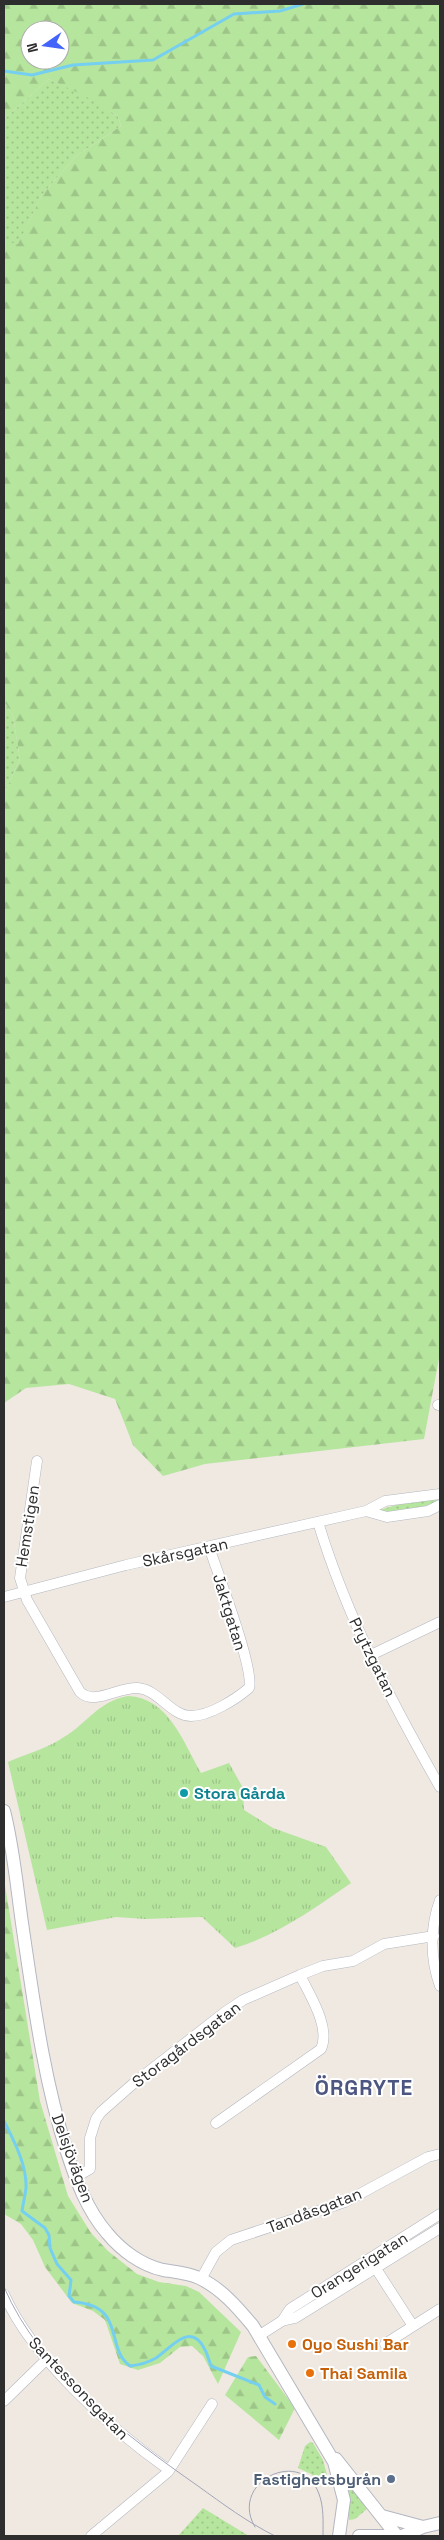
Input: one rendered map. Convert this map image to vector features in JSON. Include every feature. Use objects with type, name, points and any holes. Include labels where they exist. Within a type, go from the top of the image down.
[{"type":"street","name":"Hemstigen","points":[[23,1590],[20,1574],[37,1461]]},
{"type":"street","name":"Skårsgatan","points":[[4,1597],[23,1590],[366,1511],[385,1501],[440,1494]]},
{"type":"street","name":"Skårsgatan","points":[[366,1511],[387,1517],[428,1511],[440,1505]]},
{"type":"street","name":"Prytzgatan","points":[[318,1522],[341,1589],[371,1655],[440,1787]]},
{"type":"street","name":"Jaktgatan","points":[[23,1590],[80,1692],[89,1698],[99,1697],[124,1688],[138,1688],[154,1694],[179,1712],[191,1716],[202,1714],[241,1695],[249,1688],[250,1678],[234,1618],[209,1547]]},
{"type":"street","points":[[371,1655],[440,1622]]},
{"type":"street","name":"Delsjövägen","points":[[4,1811],[14,1859],[23,1930],[49,2084],[59,2128],[76,2177],[100,2225],[122,2248],[150,2265],[201,2279],[225,2296],[260,2335],[334,2462],[344,2494],[344,2510],[339,2536]]},
{"type":"street","points":[[440,1900],[434,1936],[434,1964],[440,1986]]},
{"type":"street","name":"Storagårdsgatan","points":[[76,2177],[90,2169],[92,2128],[96,2119],[107,2106],[225,2012],[243,2000],[300,1974],[324,1966],[353,1961],[392,1942],[434,1936]]},
{"type":"street","points":[[216,2123],[321,2048],[324,2042],[323,2030],[300,1974]]},
{"type":"street","name":"Tandåsgatan","points":[[201,2279],[216,2252],[231,2240],[345,2202],[428,2157],[440,2154]]},
{"type":"street","name":"Orangerigatan","points":[[282,2321],[290,2309],[440,2214]]},
{"type":"street","name":"Orangerigatan","points":[[260,2335],[282,2321],[295,2318],[440,2228]]},
{"type":"street","points":[[369,2259],[413,2326]]},
{"type":"street","name":"Santessonsgatan","points":[[4,2294],[19,2323],[47,2359],[138,2448],[169,2470]]},
{"type":"street","points":[[385,2344],[440,2309]]},
{"type":"street","points":[[4,2401],[47,2359]]},
{"type":"street","points":[[91,2536],[123,2512],[169,2470],[212,2404]]},
{"type":"street","name":"Delsjövägen","points":[[317,2432],[397,2536]]},
{"type":"street","points":[[382,2516],[423,2527]]},
{"type":"street","points":[[402,2536],[423,2527],[440,2523]]},
{"type":"street","points":[[359,2536],[388,2536]]},
{"type":"green space","points":[[4,4],[440,4],[440,1353],[424,1439],[205,1464],[163,1476],[133,1445],[115,1399],[69,1384],[26,1388],[4,1403],[4,794],[20,759],[13,716],[4,701],[4,241],[18,244],[42,195],[76,156],[121,126],[118,116],[85,96],[49,79],[4,119]]},
{"type":"green space","points":[[49,79],[85,95],[118,116],[121,126],[76,156],[42,195],[18,245],[4,241],[4,119]]},
{"type":"green space","points":[[4,701],[13,716],[20,759],[4,794]]},
{"type":"green space","points":[[433,1499],[440,1501],[400,1512],[379,1510],[407,1502]]},
{"type":"green space","points":[[128,1696],[142,1699],[164,1713],[181,1736],[201,1773],[229,1763],[243,1788],[244,1810],[273,1828],[326,1847],[351,1883],[281,1928],[235,1948],[202,1917],[145,1919],[116,1917],[47,1930],[8,1762],[58,1741],[108,1703]]},
{"type":"green space","points":[[4,1879],[40,2101],[68,2196],[91,2233],[108,2251],[137,2274],[159,2282],[186,2286],[199,2292],[241,2332],[218,2384],[203,2356],[192,2346],[180,2347],[160,2363],[138,2370],[120,2364],[105,2320],[93,2311],[72,2303],[45,2267],[33,2240],[21,2224],[4,2214]]},
{"type":"green space","points":[[256,2356],[295,2408],[279,2440],[225,2395],[248,2357]]},
{"type":"green space","points":[[310,2442],[313,2443],[323,2460],[330,2486],[323,2486],[311,2474],[298,2468],[305,2446]]},
{"type":"green space","points":[[351,2488],[367,2509],[355,2519],[349,2520],[349,2489]]},
{"type":"green space","points":[[203,2508],[249,2536],[178,2536]]},
{"type":"waterway","points":[[4,71],[32,75],[73,65],[153,60],[234,14],[280,11],[303,4]]},
{"type":"waterway","points":[[4,2121],[19,2153],[26,2179],[22,2211],[45,2228],[49,2235],[50,2248],[57,2264],[71,2280],[69,2296],[74,2302],[91,2305],[101,2311],[108,2319],[122,2358],[130,2366],[144,2363],[156,2358],[180,2340],[186,2337],[193,2337],[204,2348],[211,2366],[259,2385],[265,2397],[275,2404]]},
{"type":"tram line","points":[[4,2287],[20,2318],[39,2346],[87,2399],[114,2423],[170,2466],[235,2512],[275,2536]]},
{"type":"tram line","points":[[255,2527],[249,2511],[251,2496],[259,2484],[270,2476],[284,2471],[298,2473],[310,2480],[319,2494],[322,2509],[323,2536]]},
{"type":"place","name":"Stora Gårda","points":[[184,1793]]},
{"type":"place","name":"Oyo Sushi Bar","points":[[292,2344]]},
{"type":"place","name":"Thai Samila","points":[[310,2373]]},
{"type":"place","name":"Fastighetsbyrån","points":[[391,2479]]},
{"type":"district","name":"ÖRGRYTE","points":[[364,2088]]}]
